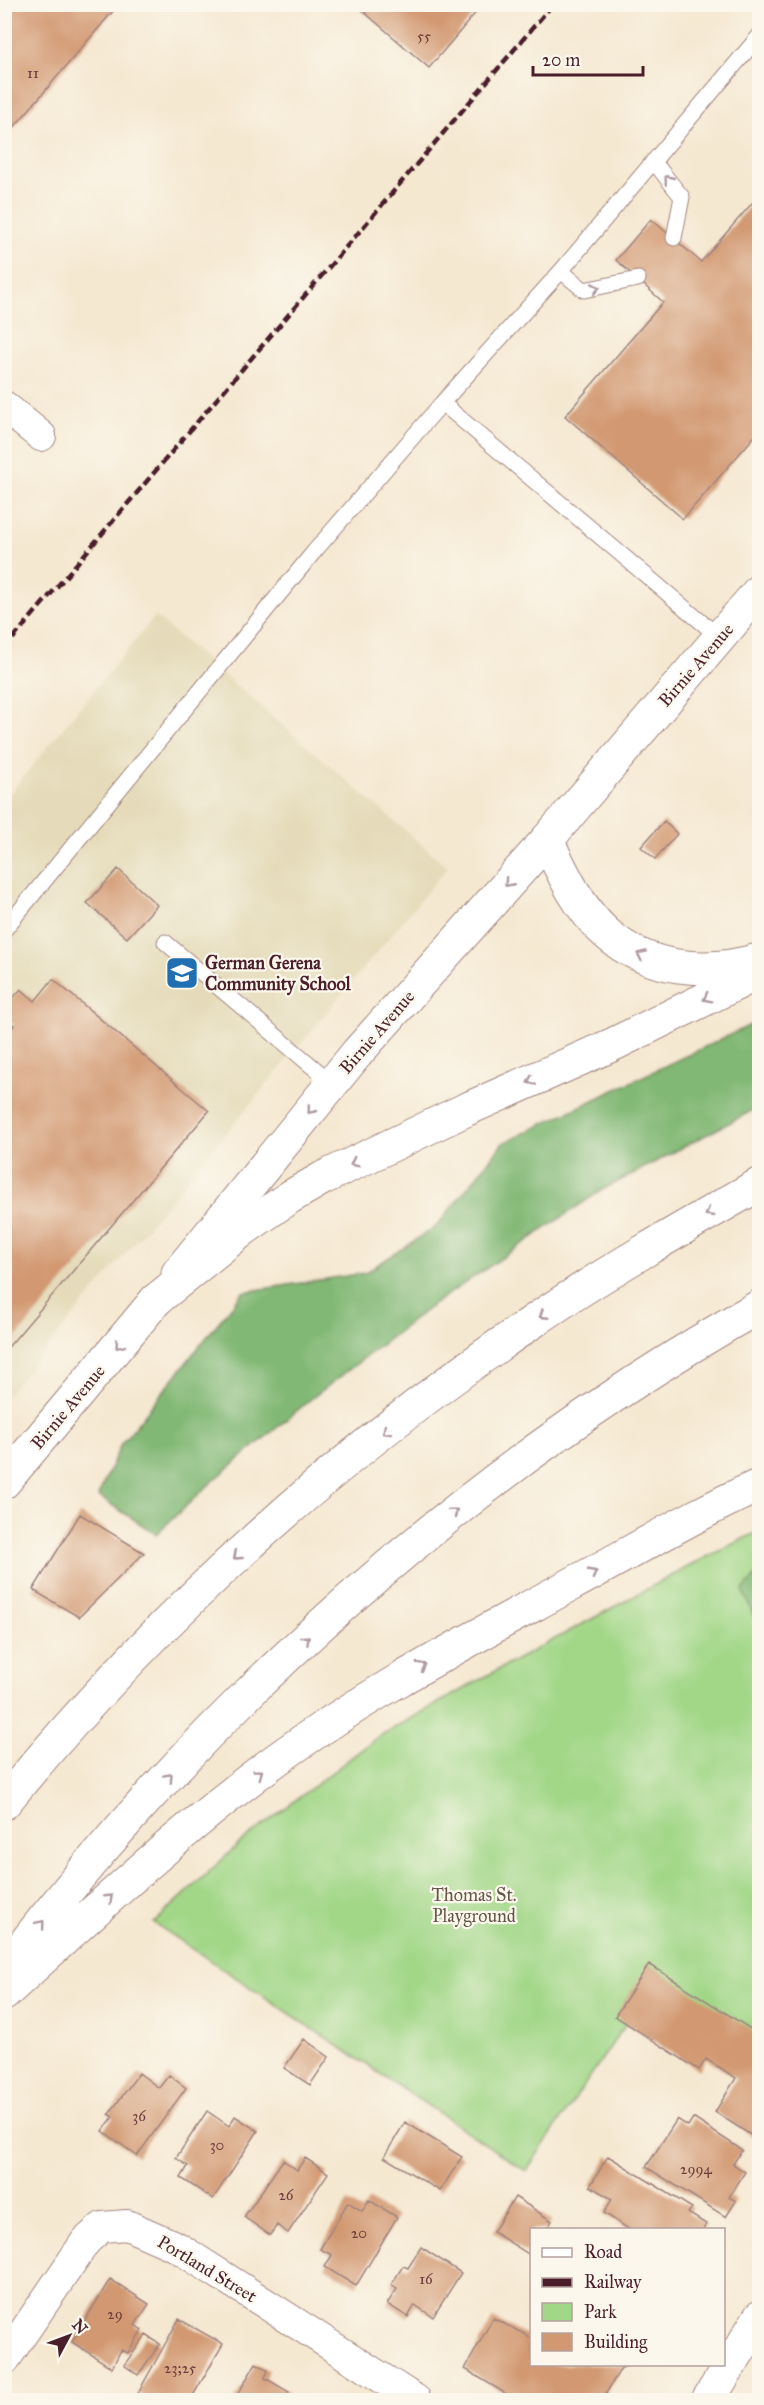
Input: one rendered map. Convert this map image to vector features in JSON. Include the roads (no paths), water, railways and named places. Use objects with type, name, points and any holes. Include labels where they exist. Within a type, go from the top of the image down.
[{"type":"main road","name":"Birnie Avenue","points":[[4,1482],[333,1084],[547,840],[759,591]]},
{"type":"main road","points":[[547,840],[566,877],[595,921],[606,933],[630,950],[658,962],[690,968],[706,969],[742,965],[759,959]]},
{"type":"main road","points":[[156,1300],[244,1229],[290,1197],[323,1178],[454,1114],[614,1044],[759,972]]},
{"type":"main road","points":[[4,1803],[104,1688],[161,1628],[218,1573],[313,1489],[416,1406],[528,1325],[640,1253],[759,1184]]},
{"type":"main road","points":[[4,1970],[110,1841],[208,1736],[287,1657],[372,1580],[495,1480],[597,1406],[710,1334],[759,1306]]},
{"type":"main road","points":[[4,1994],[175,1840],[246,1783],[313,1734],[448,1651],[759,1485]]},
{"type":"main road","points":[[708,2400],[750,2352],[759,2317]]},
{"type":"street","points":[[4,406],[41,436]]},
{"type":"street","name":"Portland Street","points":[[4,2361],[86,2241],[102,2227],[127,2225],[177,2247],[416,2400]]},
{"type":"lane","points":[[4,930],[313,553],[442,403],[561,271],[759,35]]},
{"type":"lane","points":[[653,161],[682,197],[674,238]]},
{"type":"lane","points":[[561,271],[584,290],[638,279]]},
{"type":"lane","points":[[442,403],[719,637]]},
{"type":"lane","points":[[165,942],[333,1084]]},
{"type":"railway","points":[[4,649],[553,4]]},
{"type":"place","name":"German Gerena Community School","points":[[182,973]]},
{"type":"park label","name":"Thomas St. Playground","points":[[474,1905]]}]
